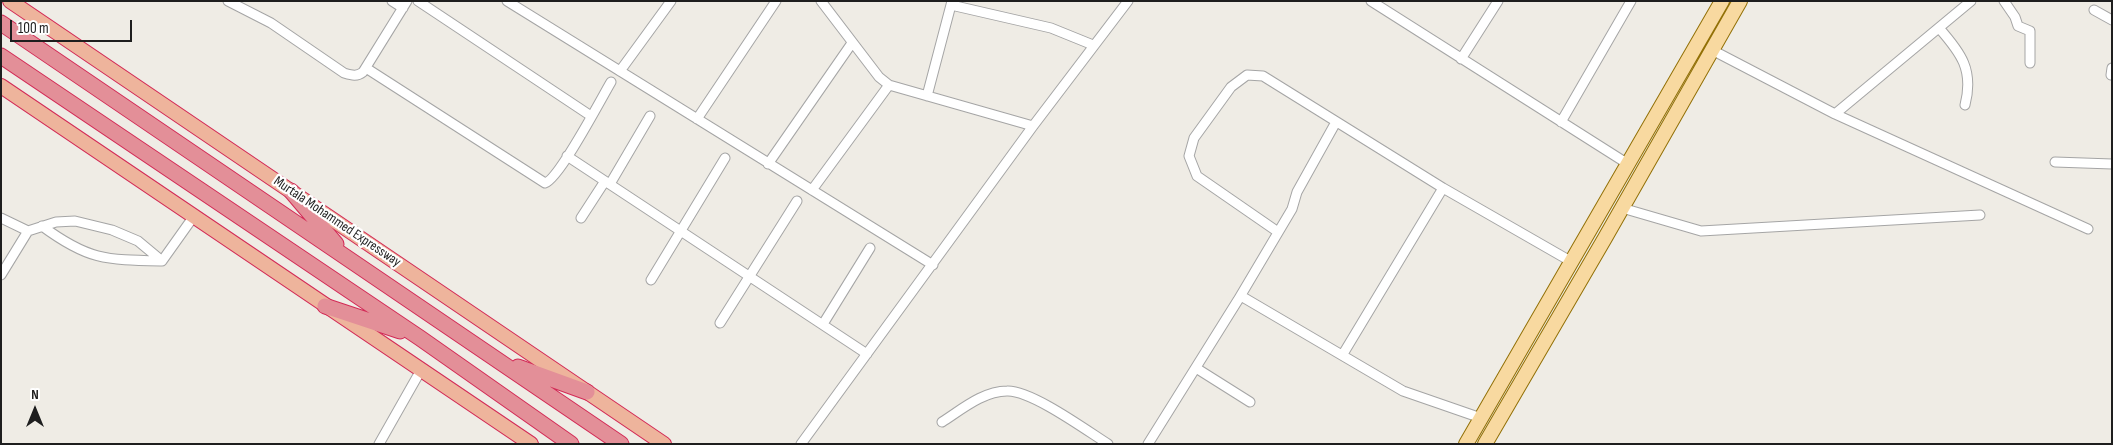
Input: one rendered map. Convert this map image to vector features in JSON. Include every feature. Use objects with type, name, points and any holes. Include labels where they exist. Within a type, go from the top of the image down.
[{"type":"highway","name":"Murtala Mohammed Expressway","points":[[10,1],[664,444]]},
{"type":"highway","points":[[17,1],[42,23]]},
{"type":"highway","name":"Murtala Mohammed Expressway","points":[[1,23],[622,444]]},
{"type":"highway","points":[[1,56],[420,338],[566,441]]},
{"type":"highway","points":[[1,87],[531,444]]},
{"type":"highway","points":[[291,191],[348,258]]},
{"type":"highway","points":[[325,306],[420,338]]},
{"type":"highway","points":[[494,357],[587,392]]},
{"type":"main road","points":[[1466,444],[1722,1]]},
{"type":"main road","points":[[1486,444],[1740,1]]},
{"type":"street","points":[[228,1],[271,23],[344,73],[360,75],[405,5],[392,1]]},
{"type":"street","points":[[418,1],[592,116]]},
{"type":"street","points":[[508,1],[932,265]]},
{"type":"street","points":[[620,71],[671,1]]},
{"type":"street","points":[[697,120],[776,1]]},
{"type":"street","points":[[821,1],[879,77],[889,85],[1033,126]]},
{"type":"street","points":[[801,444],[1033,126],[1128,1]]},
{"type":"street","points":[[1371,1],[1628,164]]},
{"type":"street","points":[[1462,59],[1498,1]]},
{"type":"street","points":[[1561,122],[1631,1]]},
{"type":"street","points":[[1835,114],[1971,1]]},
{"type":"street","points":[[2004,1],[2015,17],[2018,26],[2030,31],[2030,64]]},
{"type":"street","points":[[927,96],[951,3],[1051,28],[1093,45]]},
{"type":"street","points":[[2094,10],[2112,20]]},
{"type":"street","points":[[1939,28],[1957,49],[1965,64],[1968,82],[1964,105]]},
{"type":"street","points":[[768,164],[852,43]]},
{"type":"street","points":[[1712,50],[1835,114],[2088,229]]},
{"type":"street","points":[[366,68],[541,182],[549,182],[568,156],[611,82]]},
{"type":"street","points":[[1278,232],[1197,176],[1188,156],[1194,138],[1230,87],[1247,75],[1263,76],[1443,188],[1572,262]]},
{"type":"street","points":[[812,190],[889,85]]},
{"type":"street","points":[[581,218],[650,116]]},
{"type":"street","points":[[1148,444],[1241,296],[1292,209],[1297,192],[1336,122]]},
{"type":"street","points":[[568,156],[867,354]]},
{"type":"street","points":[[651,280],[725,158]]},
{"type":"street","points":[[2055,162],[2112,164]]},
{"type":"street","points":[[1343,354],[1443,188]]},
{"type":"street","points":[[720,323],[797,201]]},
{"type":"street","points":[[1622,208],[1701,231],[1980,215]]},
{"type":"street","points":[[162,261],[194,216]]},
{"type":"street","points":[[1,218],[28,231]]},
{"type":"street","points":[[1,276],[28,231],[56,222],[75,221],[112,230],[138,241],[162,261]]},
{"type":"street","points":[[42,226],[66,243],[91,255],[112,260],[162,261]]},
{"type":"street","points":[[823,324],[870,248]]},
{"type":"street","points":[[1241,296],[1343,354],[1403,391],[1481,418]]},
{"type":"street","points":[[1196,368],[1250,402]]},
{"type":"street","points":[[379,444],[421,370]]},
{"type":"street","points":[[942,422],[979,398],[1005,391],[1015,391],[1052,409],[1108,444]]}]
